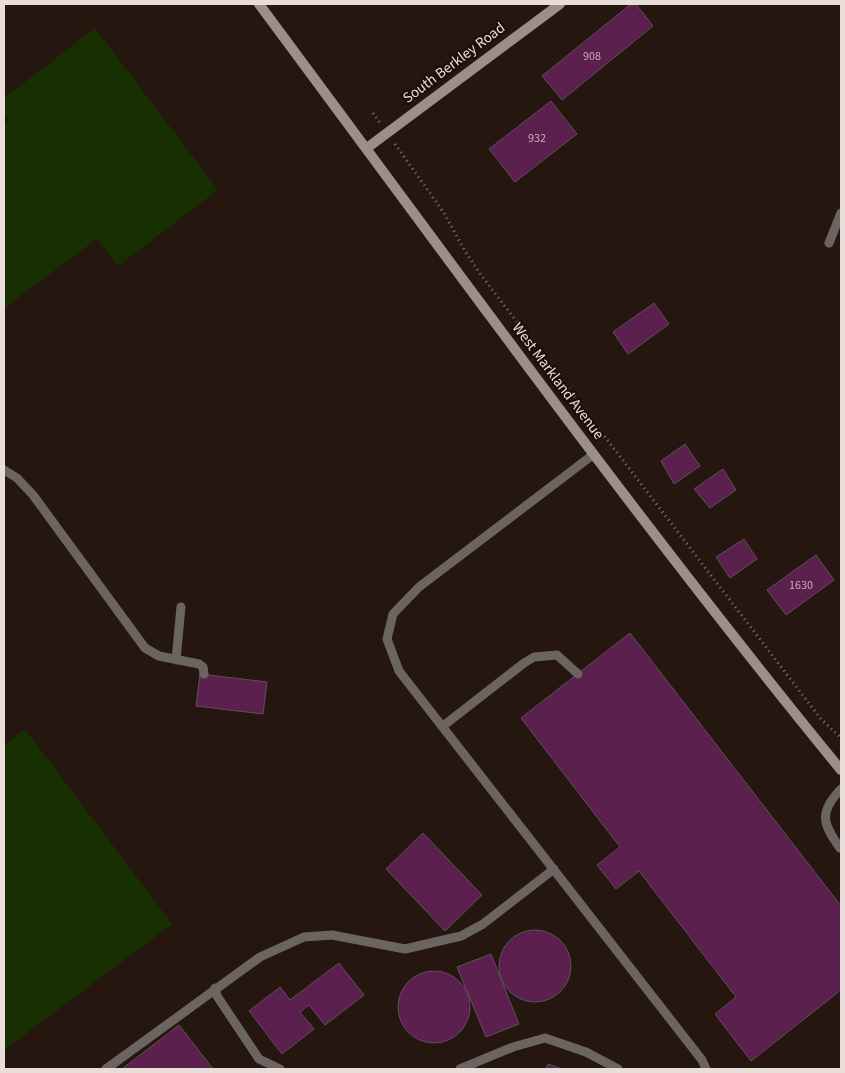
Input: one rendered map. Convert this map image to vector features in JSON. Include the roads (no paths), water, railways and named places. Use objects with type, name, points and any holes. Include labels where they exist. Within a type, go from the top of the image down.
[{"type":"main road","name":"West Markland Avenue","points":[[259,4],[594,454],[769,681],[841,770]]},
{"type":"main road","name":"South Berkley Road","points":[[366,148],[560,4]]},
{"type":"lane","points":[[828,243],[841,213]]},
{"type":"lane","points":[[594,454],[419,587],[393,614],[387,639],[399,671],[702,1060],[706,1069]]},
{"type":"lane","points":[[4,470],[17,478],[33,495],[145,648],[159,656],[198,664],[203,667],[204,674]]},
{"type":"lane","points":[[176,660],[181,608]]},
{"type":"lane","points":[[442,726],[534,657],[557,655],[578,674]]},
{"type":"lane","points":[[840,848],[830,833],[826,822],[826,812],[830,801],[841,789]]},
{"type":"lane","points":[[106,1069],[260,957],[304,937],[332,935],[405,948],[461,936],[483,924],[554,870]]},
{"type":"lane","points":[[215,988],[217,996],[259,1059],[280,1069]]},
{"type":"lane","points":[[460,1069],[513,1047],[545,1038],[586,1052],[618,1069]]}]
